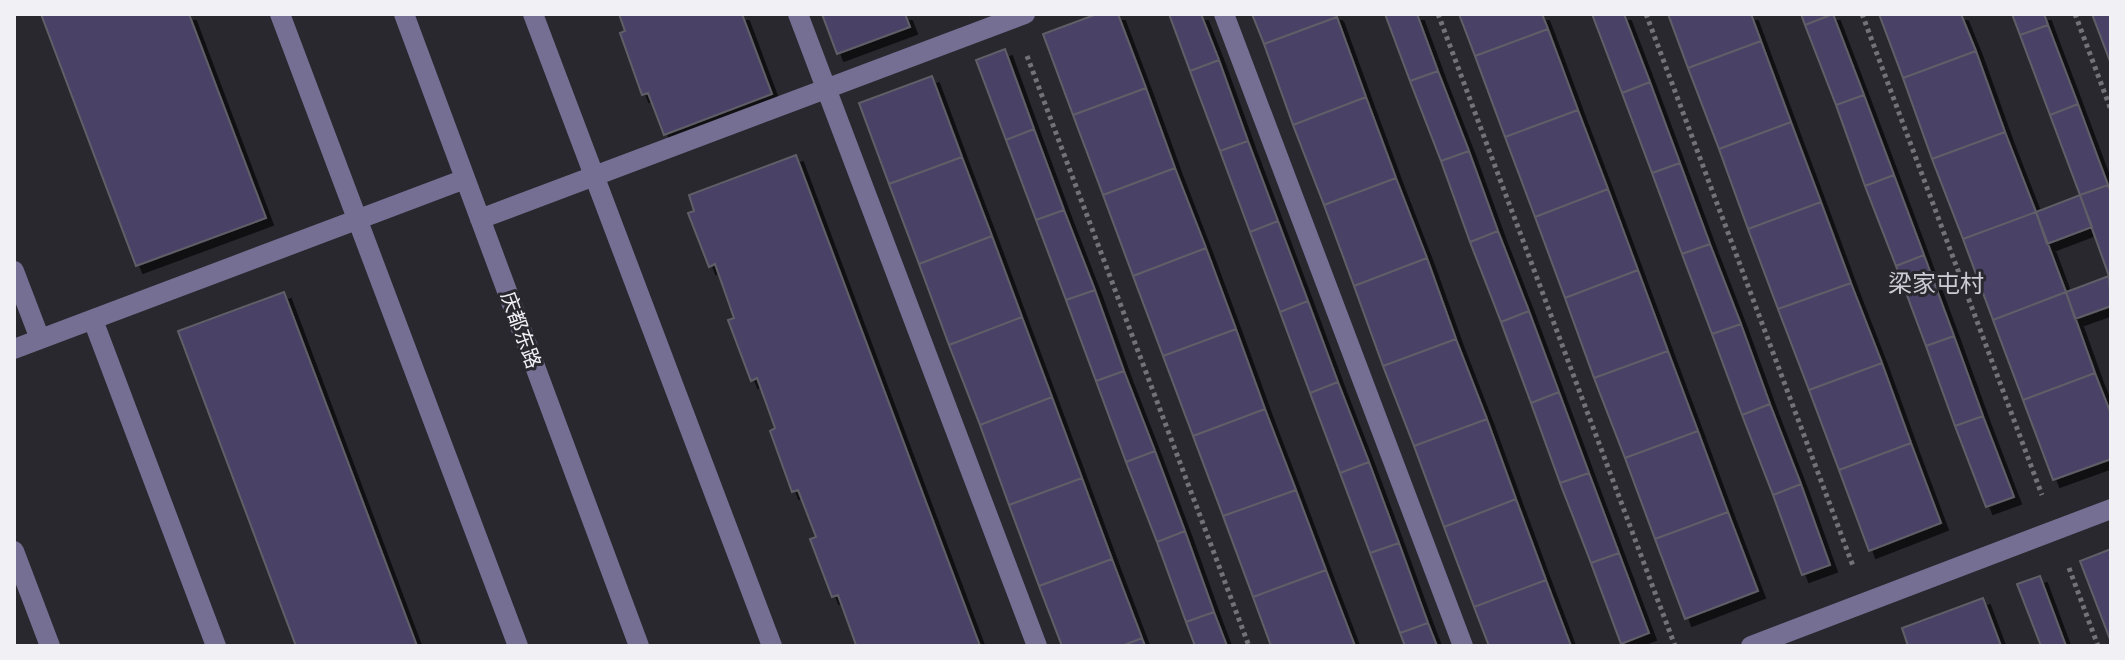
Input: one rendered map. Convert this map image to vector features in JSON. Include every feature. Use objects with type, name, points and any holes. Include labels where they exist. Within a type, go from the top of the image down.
[{"type":"street","points":[[280,14],[518,646]]},
{"type":"street","name":"庆都东路","points":[[404,14],[639,646]]},
{"type":"street","points":[[533,14],[772,646]]},
{"type":"street","points":[[798,14],[1037,646]]},
{"type":"street","points":[[1224,14],[1463,646]]},
{"type":"street","points":[[480,219],[1019,16]]},
{"type":"street","points":[[14,349],[465,179]]},
{"type":"street","points":[[14,271],[40,339]]},
{"type":"street","points":[[93,320],[216,646]]},
{"type":"street","points":[[1751,646],[2111,509]]},
{"type":"street","points":[[14,551],[50,646]]},
{"type":"path","points":[[1438,14],[1675,646]]},
{"type":"path","points":[[1646,14],[1866,602]]},
{"type":"path","points":[[1862,14],[2098,646]]},
{"type":"path","points":[[2075,14],[2111,110]]},
{"type":"path","points":[[1019,16],[1249,646]]},
{"type":"building","points":[[41,14],[189,14],[266,218],[136,266]]},
{"type":"building","points":[[619,14],[742,14],[772,94],[664,135],[648,93],[642,95],[620,33],[625,31]]},
{"type":"building","points":[[822,14],[905,14],[910,27],[837,54]]},
{"type":"building","points":[[1097,14],[1118,14],[1146,88],[1073,115],[1043,34]]},
{"type":"building","points":[[1169,14],[1201,14],[1219,60],[1190,71]]},
{"type":"building","points":[[1252,14],[1335,14],[1337,17],[1264,44]]},
{"type":"building","points":[[1385,14],[1417,14],[1438,71],[1410,81]]},
{"type":"building","points":[[1459,14],[1542,14],[1548,29],[1475,56]]},
{"type":"building","points":[[1592,14],[1624,14],[1650,82],[1622,93]]},
{"type":"building","points":[[1668,14],[1751,14],[1761,41],[1688,68]]},
{"type":"building","points":[[1801,14],[1833,14],[1805,25]]},
{"type":"building","points":[[1833,14],[1864,95],[1836,105],[1805,25]]},
{"type":"building","points":[[1879,14],[1961,14],[1976,51],[1903,78]]},
{"type":"building","points":[[2012,14],[2044,14],[2048,25],[2020,35]]},
{"type":"building","points":[[2092,14],[2111,14],[2111,64]]},
{"type":"building","points":[[1337,17],[1366,97],[1293,125],[1264,44]]},
{"type":"building","points":[[2048,25],[2078,104],[2050,115],[2020,35]]},
{"type":"building","points":[[1548,29],[1578,110],[1505,137],[1475,56]]},
{"type":"building","points":[[1761,41],[1791,122],[1719,149],[1688,68]]},
{"type":"building","points":[[1005,49],[1034,129],[1006,140],[976,60]]},
{"type":"building","points":[[1976,51],[2005,132],[1932,159],[1903,78]]},
{"type":"building","points":[[1219,60],[1248,141],[1220,151],[1190,71]]},
{"type":"building","points":[[1438,71],[1469,151],[1441,161],[1410,81]]},
{"type":"building","points":[[932,76],[962,157],[889,184],[859,103]]},
{"type":"building","points":[[1650,82],[1680,163],[1652,173],[1622,93]]},
{"type":"building","points":[[1146,88],[1175,168],[1103,195],[1073,115]]},
{"type":"building","points":[[1864,95],[1894,175],[1865,186],[1836,105]]},
{"type":"building","points":[[1366,97],[1396,178],[1324,205],[1293,125]]},
{"type":"building","points":[[2078,104],[2108,185],[2080,195],[2050,115]]},
{"type":"building","points":[[1578,110],[1608,189],[1535,217],[1505,137]]},
{"type":"building","points":[[1791,122],[1821,202],[1748,229],[1719,149]]},
{"type":"building","points":[[1034,129],[1064,210],[1036,220],[1006,140]]},
{"type":"building","points":[[2005,132],[2036,212],[1963,239],[1932,159]]},
{"type":"building","points":[[1248,141],[1278,221],[1250,232],[1220,151]]},
{"type":"building","points":[[1469,151],[1498,231],[1470,242],[1441,161]]},
{"type":"building","points":[[796,155],[980,646],[851,646],[856,645],[838,595],[832,597],[810,539],[816,537],[798,490],[792,492],[770,431],[775,428],[757,378],[751,381],[728,320],[734,318],[715,264],[709,267],[688,213],[694,211],[689,195]]},
{"type":"building","points":[[962,157],[992,236],[919,264],[889,184]]},
{"type":"building","points":[[1680,163],[1710,244],[1682,254],[1652,173]]},
{"type":"building","points":[[1175,168],[1206,248],[1133,276],[1103,195]]},
{"type":"building","points":[[1894,175],[1924,255],[1896,266],[1865,186]]},
{"type":"building","points":[[1396,178],[1427,258],[1354,286],[1324,205]]},
{"type":"building","points":[[2108,185],[2111,193],[2109,276],[2080,195]]},
{"type":"building","points":[[1608,189],[1638,270],[1565,298],[1535,217]]},
{"type":"building","points":[[2080,195],[2092,227],[2047,244],[2036,212]]},
{"type":"building","points":[[1821,202],[1851,283],[1778,309],[1748,229]]},
{"type":"building","points":[[1064,210],[1095,290],[1066,300],[1036,220]]},
{"type":"building","points":[[2036,212],[2066,292],[1993,320],[1963,239]]},
{"type":"building","points":[[1278,221],[1308,301],[1280,312],[1250,232]]},
{"type":"building","points":[[1498,231],[1529,311],[1501,322],[1470,242]]},
{"type":"building","points":[[992,236],[1022,317],[949,345],[919,264]]},
{"type":"building","points":[[1710,244],[1741,324],[1712,334],[1682,254]]},
{"type":"building","points":[[1206,248],[1236,329],[1163,356],[1133,276]]},
{"type":"building","points":[[1924,255],[1954,336],[1926,346],[1896,266]]},
{"type":"building","points":[[1427,258],[1456,339],[1383,366],[1354,286]]},
{"type":"building","points":[[1638,270],[1668,351],[1594,378],[1565,298]]},
{"type":"building","points":[[2109,276],[2111,306],[2075,319],[2066,292]]},
{"type":"building","points":[[1851,283],[1882,363],[1809,390],[1778,309]]},
{"type":"building","points":[[1095,290],[1124,371],[1096,381],[1066,300]]},
{"type":"building","points":[[284,292],[417,646],[296,646],[178,331]]},
{"type":"building","points":[[2066,292],[2095,373],[2023,400],[1993,320]]},
{"type":"building","points":[[1308,301],[1338,382],[1310,393],[1280,312]]},
{"type":"building","points":[[1529,311],[1559,392],[1531,403],[1501,322]]},
{"type":"building","points":[[1022,317],[1052,397],[980,425],[949,345]]},
{"type":"building","points":[[1741,324],[1770,404],[1742,415],[1712,334]]},
{"type":"building","points":[[1236,329],[1265,409],[1193,436],[1163,356]]},
{"type":"building","points":[[1954,336],[1983,416],[1955,426],[1926,346]]},
{"type":"building","points":[[1456,339],[1487,419],[1414,446],[1383,366]]},
{"type":"building","points":[[1668,351],[1698,431],[1625,458],[1594,378]]},
{"type":"building","points":[[1882,363],[1911,443],[1839,470],[1809,390]]},
{"type":"building","points":[[1124,371],[1155,451],[1126,462],[1096,381]]},
{"type":"building","points":[[2095,373],[2111,414],[2111,459],[2053,480],[2023,400]]},
{"type":"building","points":[[1338,382],[1369,462],[1340,473],[1310,393]]},
{"type":"building","points":[[1559,392],[1589,473],[1560,483],[1531,403]]},
{"type":"building","points":[[1052,397],[1082,478],[1009,505],[980,425]]},
{"type":"building","points":[[1770,404],[1801,484],[1773,495],[1742,415]]},
{"type":"building","points":[[1265,409],[1296,490],[1223,516],[1193,436]]},
{"type":"building","points":[[1983,416],[2014,497],[1986,507],[1955,426]]},
{"type":"building","points":[[1487,419],[1516,499],[1444,527],[1414,446]]},
{"type":"building","points":[[1698,431],[1728,512],[1655,539],[1625,458]]},
{"type":"building","points":[[1911,443],[1941,523],[1869,551],[1839,470]]},
{"type":"building","points":[[1155,451],[1185,531],[1157,542],[1126,462]]},
{"type":"building","points":[[1369,462],[1399,543],[1370,553],[1340,473]]},
{"type":"building","points":[[1589,473],[1619,553],[1591,563],[1560,483]]},
{"type":"building","points":[[1082,478],[1112,559],[1039,586],[1009,505]]},
{"type":"building","points":[[1801,484],[1830,565],[1802,575],[1773,495]]},
{"type":"building","points":[[1296,490],[1326,570],[1253,597],[1223,516]]},
{"type":"building","points":[[1516,499],[1546,580],[1474,607],[1444,527]]},
{"type":"building","points":[[1728,512],[1758,591],[1685,619],[1655,539]]},
{"type":"building","points":[[1185,531],[1214,612],[1186,622],[1157,542]]},
{"type":"building","points":[[1399,543],[1428,623],[1400,633],[1370,553]]},
{"type":"building","points":[[2111,549],[2111,642],[2080,561]]},
{"type":"building","points":[[1619,553],[1649,633],[1621,644],[1591,563]]},
{"type":"building","points":[[1112,559],[1142,638],[1122,646],[1062,646],[1039,586]]},
{"type":"building","points":[[1326,570],[1355,646],[1271,646],[1253,597]]},
{"type":"building","points":[[2040,576],[2066,646],[2041,646],[2017,584]]},
{"type":"building","points":[[1546,580],[1571,646],[1489,646],[1474,607]]},
{"type":"building","points":[[1983,598],[2001,646],[1908,646],[1902,628]]},
{"type":"building","points":[[1214,612],[1227,646],[1195,646],[1186,622]]},
{"type":"building","points":[[1428,623],[1437,646],[1405,646],[1400,633]]},
{"type":"building","points":[[1142,638],[1145,646],[1122,646]]},
{"type":"district","name":"梁家屯村","points":[[1936,283]]}]
